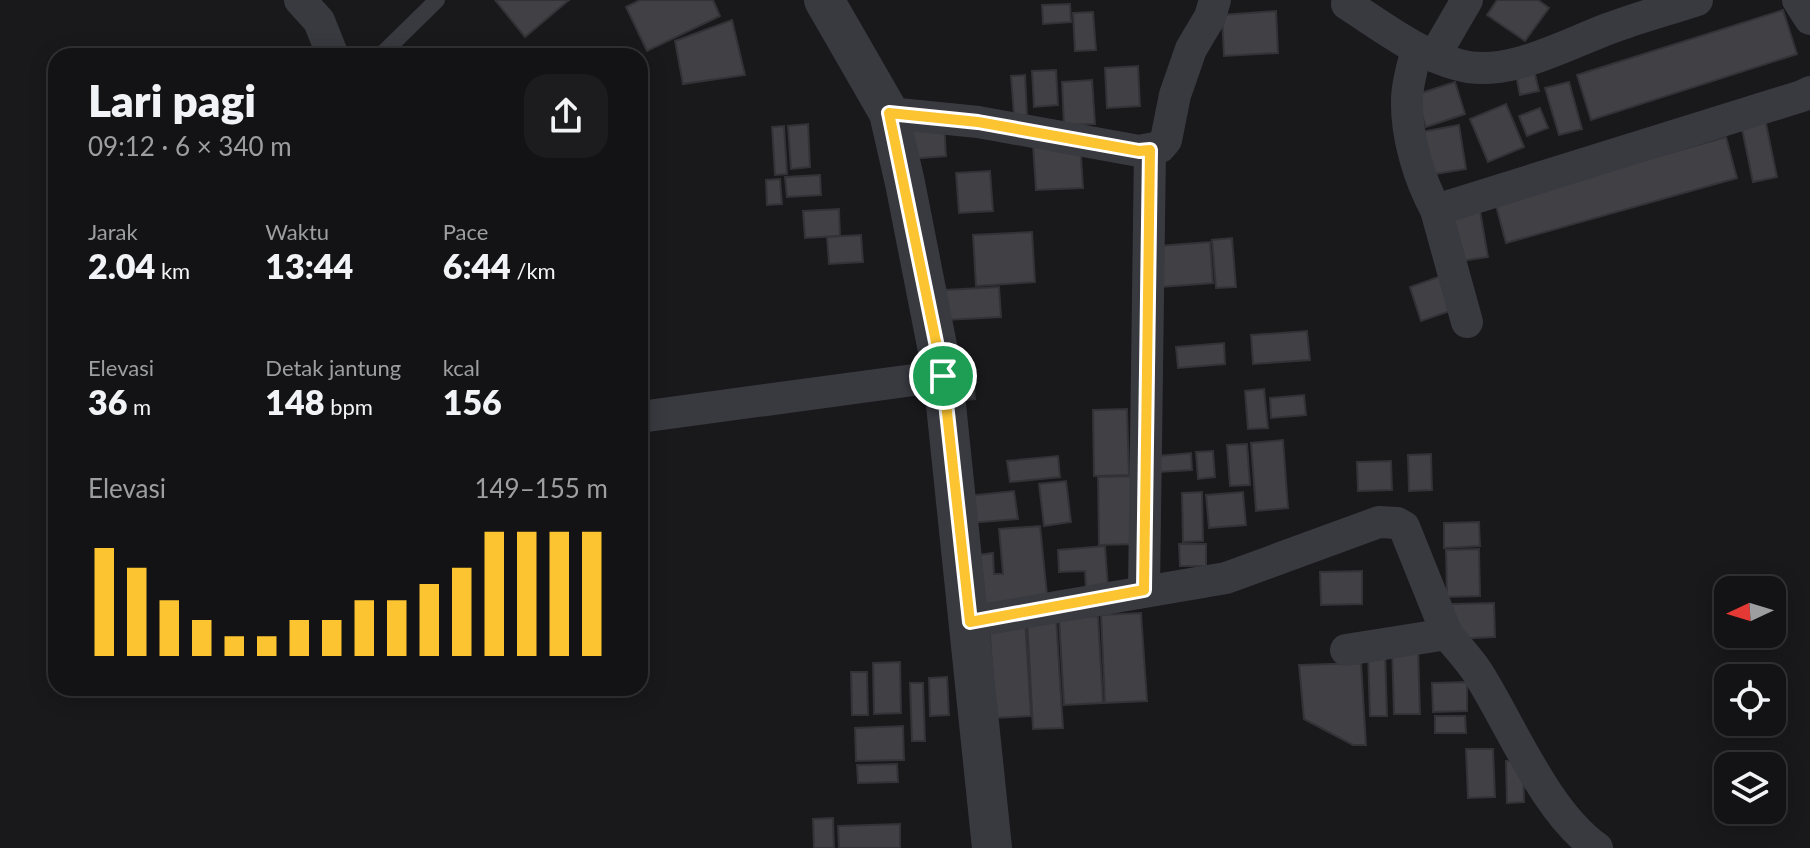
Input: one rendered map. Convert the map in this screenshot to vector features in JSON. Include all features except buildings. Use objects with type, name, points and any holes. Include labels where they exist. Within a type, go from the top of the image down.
[{"type":"street","points":[[300,0],[319,21],[330,48]]},
{"type":"street","points":[[824,0],[889,113],[943,376],[992,848]]},
{"type":"street","points":[[889,113],[978,122],[1139,151],[1160,147],[1166,140],[1175,95],[1191,49],[1210,17],[1215,0]]},
{"type":"street","points":[[1349,0],[1347,4],[1426,52],[1459,65],[1486,69],[1510,66],[1624,12],[1697,0]]},
{"type":"street","points":[[1467,0],[1426,52],[1407,99],[1411,137],[1425,187],[1436,210],[1467,322]]},
{"type":"street","points":[[1798,0],[1810,19]]},
{"type":"street","points":[[1436,210],[1810,92]]},
{"type":"street","points":[[1144,590],[1150,150]]},
{"type":"street","points":[[648,416],[943,376]]},
{"type":"street","points":[[970,622],[1226,578],[1370,523],[1397,523],[1404,527],[1410,537],[1447,634],[1477,671],[1513,737],[1555,803],[1574,828],[1597,848]]},
{"type":"street","points":[[1346,650],[1447,634]]},
{"type":"lane","points":[[388,48],[437,0]]},
{"type":"route","points":[[889,113],[978,122],[1139,151],[1150,150],[1144,590],[970,622],[943,376],[889,113]]}]
